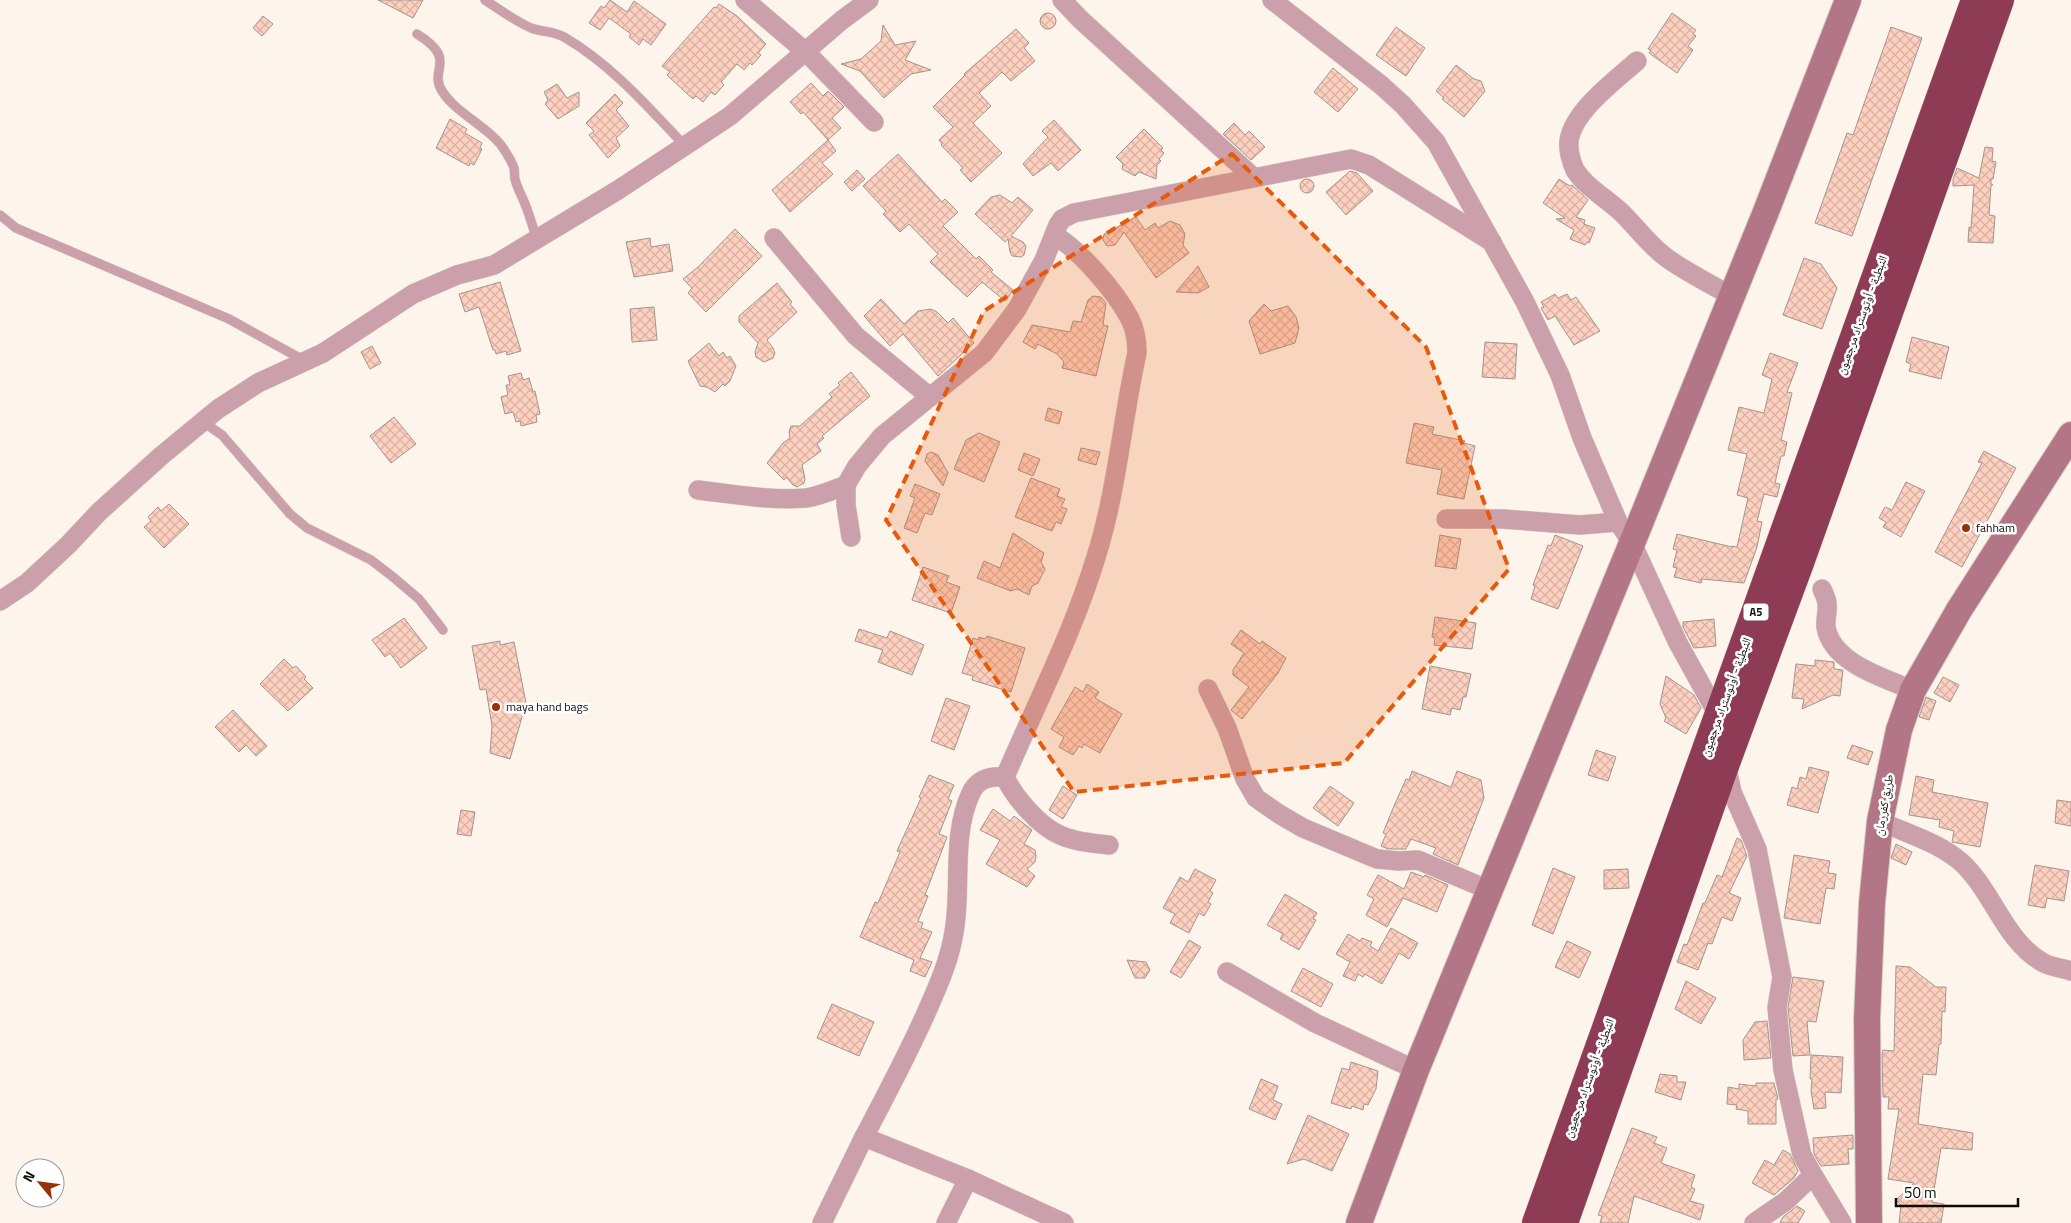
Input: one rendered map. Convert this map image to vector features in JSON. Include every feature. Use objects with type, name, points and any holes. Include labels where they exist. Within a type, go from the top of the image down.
[{"type":"highway","name":"النبطية - أوتوستراد مرجعيون","points":[[1536,1223],[1975,0]]},
{"type":"highway","name":"النبطية - أوتوستراد مرجعيون","points":[[1564,1223],[1726,763],[1803,554],[2000,0]]},
{"type":"street","points":[[745,0],[807,53],[874,122]]},
{"type":"street","points":[[0,602],[27,583],[68,545],[99,512],[161,456],[202,422],[258,383],[323,353],[413,294],[458,275],[494,265],[537,241],[557,226],[686,147],[730,116],[807,53],[842,20],[870,0]]},
{"type":"street","points":[[1062,0],[1087,26],[1253,177]]},
{"type":"street","points":[[1272,0],[1382,85],[1403,104],[1436,142],[1525,302],[1560,375],[1582,438],[1625,533],[1678,643],[1719,717]]},
{"type":"street","points":[[1359,1223],[1416,1070],[1488,890],[1625,533],[1731,296],[1848,0]]},
{"type":"street","points":[[1637,61],[1595,98],[1576,123],[1569,140],[1569,151],[1576,170],[1588,184],[1622,212],[1663,255],[1731,296]]},
{"type":"street","points":[[851,537],[846,505],[846,485],[857,466],[882,436],[959,374],[990,345],[1017,309],[1044,260],[1062,219],[1074,213],[1351,159],[1369,165],[1492,242]]},
{"type":"street","points":[[1054,235],[1084,259],[1118,301],[1131,320],[1137,340],[1136,353],[1107,519],[1096,558],[1054,669],[1005,777],[1012,792],[1042,822],[1058,834],[1072,840],[1109,845]]},
{"type":"street","points":[[774,238],[856,336],[930,397]]},
{"type":"street","name":"طريق كفررمان","points":[[1869,1223],[1867,1019],[1872,903],[1880,821],[1899,730],[1912,690],[1959,610],[2071,434]]},
{"type":"street","points":[[698,490],[770,498],[806,498],[846,485]]},
{"type":"street","points":[[1446,519],[1503,519],[1580,525],[1625,533]]},
{"type":"street","points":[[1822,590],[1827,603],[1826,628],[1840,654],[1868,671],[1912,690]]},
{"type":"street","points":[[1208,689],[1227,728],[1245,779],[1256,798],[1303,828],[1376,859],[1418,860],[1488,890]]},
{"type":"street","points":[[1726,763],[1732,792],[1757,849],[1782,978],[1778,1007],[1783,1070],[1802,1155],[1842,1223]]},
{"type":"street","points":[[822,1223],[906,1056],[947,959],[955,931],[958,856],[964,809],[972,791],[980,780],[994,776],[1005,777]]},
{"type":"street","points":[[1880,821],[1936,846],[1960,862],[1976,878],[2021,946],[2044,963],[2071,971]]},
{"type":"street","points":[[1227,972],[1315,1024],[1416,1070]]},
{"type":"street","points":[[864,1137],[968,1179],[1064,1223]]},
{"type":"street","points":[[1754,1223],[1786,1201],[1813,1175]]},
{"type":"street","points":[[946,1223],[968,1179]]},
{"type":"lane","points":[[485,0],[531,28],[553,31],[592,56],[638,95],[686,147]]},
{"type":"lane","points":[[417,34],[436,48],[441,64],[438,81],[443,92],[450,101],[489,133],[500,145],[514,167],[514,178],[526,205],[537,241]]},
{"type":"lane","points":[[0,214],[16,228],[230,319],[305,361]]},
{"type":"lane","points":[[202,422],[222,435],[307,528],[371,560],[418,599],[443,630]]},
{"type":"highlighted area","points":[[1232,154],[1426,347],[1509,569],[1344,763],[1074,792],[886,520],[984,311]]},
{"type":"building","points":[[378,0],[423,0],[413,18]]},
{"type":"building","points":[[610,0],[627,12],[634,1],[666,24],[651,45],[643,39],[639,45],[629,37],[631,34],[609,18],[600,30],[589,23],[601,6],[604,8]]},
{"type":"building","points":[[719,4],[737,16],[766,44],[758,53],[761,55],[752,65],[750,63],[744,70],[737,64],[721,82],[724,85],[715,95],[711,92],[703,102],[696,96],[693,99],[667,75],[670,72],[662,66],[714,7],[716,8]]},
{"type":"building","points":[[1048,13],[1056,21],[1048,29],[1040,21]]},
{"type":"building","points":[[1672,13],[1696,30],[1693,34],[1696,36],[1688,46],[1693,50],[1677,73],[1649,53],[1651,50],[1648,49]]},
{"type":"building","points":[[263,16],[273,24],[262,36],[253,28]]},
{"type":"building","points":[[883,25],[895,45],[916,41],[905,60],[931,70],[911,74],[884,98],[860,71],[841,64],[861,59],[881,41]]},
{"type":"building","points":[[1396,27],[1425,48],[1406,76],[1376,55]]},
{"type":"building","points":[[1891,27],[1922,38],[1852,236],[1815,223],[1847,133],[1853,135]]},
{"type":"building","points":[[1016,29],[1029,43],[1024,48],[1035,61],[1011,81],[1002,72],[979,93],[991,106],[973,123],[1002,153],[971,182],[960,170],[963,168],[941,145],[939,140],[953,127],[933,107],[964,74]]},
{"type":"building","points":[[1456,65],[1474,79],[1481,81],[1485,91],[1464,117],[1442,99],[1444,98],[1436,91]]},
{"type":"building","points":[[1333,68],[1358,89],[1338,112],[1314,92]]},
{"type":"building","points":[[811,83],[823,96],[828,91],[844,107],[832,118],[841,128],[828,140],[803,112],[801,114],[790,102]]},
{"type":"building","points":[[557,84],[567,98],[579,92],[579,106],[558,119],[545,104],[548,100],[544,92]]},
{"type":"building","points":[[615,94],[623,103],[616,110],[629,126],[616,138],[620,146],[608,158],[589,135],[594,131],[586,123]]},
{"type":"building","points":[[450,119],[467,129],[465,133],[482,143],[480,148],[482,149],[474,165],[470,163],[469,166],[436,148]]},
{"type":"building","points":[[1054,120],[1081,150],[1058,171],[1051,163],[1033,176],[1023,164],[1048,137],[1042,131]]},
{"type":"building","points":[[1234,123],[1245,135],[1249,131],[1265,147],[1251,160],[1223,134]]},
{"type":"building","points":[[1144,129],[1163,148],[1161,150],[1164,153],[1157,165],[1156,179],[1139,172],[1135,176],[1122,169],[1123,164],[1116,157]]},
{"type":"building","points":[[828,140],[836,151],[822,163],[833,174],[790,212],[772,190]]},
{"type":"building","points":[[1985,147],[1993,148],[1992,161],[1996,162],[1993,179],[1991,179],[1991,184],[1993,185],[1991,185],[1989,215],[1995,216],[1993,243],[1968,242],[1969,227],[1971,228],[1974,185],[1953,186],[1953,180],[1957,168],[1979,178]]},
{"type":"building","points":[[898,154],[942,202],[945,199],[958,212],[943,226],[976,259],[979,256],[993,270],[991,272],[1013,290],[1005,301],[982,282],[967,297],[930,262],[938,254],[909,224],[900,232],[883,214],[886,211],[863,186]]},
{"type":"building","points":[[857,170],[865,179],[852,191],[844,182]]},
{"type":"building","points":[[1350,171],[1357,173],[1373,191],[1346,215],[1326,192]]},
{"type":"building","points":[[1307,179],[1312,181],[1314,186],[1312,191],[1307,193],[1302,191],[1300,186],[1302,181]]},
{"type":"building","points":[[1559,179],[1570,186],[1572,185],[1588,200],[1576,217],[1585,220],[1584,224],[1595,228],[1589,243],[1587,242],[1585,245],[1570,239],[1574,230],[1556,219],[1565,218],[1543,203]]},
{"type":"building","points":[[1000,195],[1012,203],[1018,197],[1033,210],[1011,236],[1023,242],[1026,246],[1024,255],[1021,257],[1012,256],[1008,239],[1005,242],[975,214],[991,197]]},
{"type":"building","points":[[1136,217],[1145,230],[1155,223],[1158,228],[1170,221],[1180,225],[1185,234],[1183,245],[1189,253],[1156,278],[1124,232],[1115,245],[1107,246],[1103,240],[1104,234]]},
{"type":"building","points":[[735,229],[762,256],[706,312],[688,293],[692,288],[683,279],[698,267]]},
{"type":"building","points":[[650,238],[651,247],[669,244],[673,271],[634,277],[626,242]]},
{"type":"building","points":[[1804,258],[1821,264],[1837,288],[1822,329],[1783,315]]},
{"type":"building","points":[[1198,266],[1209,287],[1198,293],[1176,292]]},
{"type":"building","points":[[500,282],[521,351],[507,355],[506,351],[496,354],[479,307],[465,312],[459,294]]},
{"type":"building","points":[[777,283],[792,302],[790,304],[797,312],[767,340],[775,353],[773,358],[764,362],[756,357],[755,352],[758,343],[739,322],[739,316]]},
{"type":"building","points":[[1555,294],[1558,298],[1567,294],[1571,300],[1576,297],[1600,331],[1574,345],[1555,316],[1548,320],[1541,308],[1544,307],[1541,302]]},
{"type":"building","points":[[1093,296],[1101,297],[1106,303],[1103,325],[1108,326],[1096,376],[1062,368],[1064,362],[1057,354],[1038,344],[1035,349],[1023,342],[1032,325],[1070,332],[1073,321],[1081,322],[1088,300]]},
{"type":"building","points":[[881,299],[904,324],[918,311],[931,309],[948,323],[953,318],[974,343],[938,376],[903,334],[890,346],[864,316]]},
{"type":"building","points":[[1264,304],[1271,311],[1288,306],[1296,317],[1299,328],[1295,343],[1260,354],[1249,321]]},
{"type":"building","points":[[654,307],[657,340],[632,342],[630,309]]},
{"type":"building","points":[[1912,337],[1949,347],[1941,379],[1909,371],[1911,364],[1906,362]]},
{"type":"building","points":[[1485,342],[1517,344],[1515,379],[1482,377]]},
{"type":"building","points":[[709,343],[719,356],[723,352],[727,358],[730,356],[736,366],[730,381],[725,386],[723,384],[715,392],[707,387],[700,386],[688,361]]},
{"type":"building","points":[[372,346],[381,363],[370,369],[361,352]]},
{"type":"building","points":[[1770,353],[1798,363],[1787,392],[1792,393],[1781,440],[1787,442],[1784,456],[1781,456],[1775,483],[1780,484],[1777,497],[1764,494],[1757,521],[1762,522],[1757,547],[1744,583],[1702,579],[1701,583],[1674,577],[1677,568],[1673,567],[1677,550],[1673,549],[1677,534],[1737,547],[1748,498],[1737,495],[1747,454],[1728,450],[1739,407],[1764,413],[1772,379],[1762,375]]},
{"type":"building","points":[[851,372],[870,396],[822,436],[824,438],[817,444],[821,451],[802,465],[804,483],[797,487],[786,477],[784,480],[767,463],[783,443],[790,438],[791,426],[800,426],[832,397],[829,394]]},
{"type":"building","points":[[521,373],[523,380],[529,378],[533,392],[535,391],[540,414],[536,415],[537,422],[521,426],[520,421],[516,422],[513,412],[505,414],[501,397],[508,395],[506,385],[510,385],[508,376]]},
{"type":"building","points":[[1048,408],[1062,412],[1059,424],[1045,420]]},
{"type":"building","points":[[394,417],[416,444],[391,463],[370,436]]},
{"type":"building","points":[[1414,423],[1434,427],[1432,434],[1465,441],[1464,443],[1475,446],[1464,499],[1437,494],[1442,470],[1406,463]]},
{"type":"building","points":[[979,433],[1000,442],[984,482],[954,469],[966,440]]},
{"type":"building","points":[[1081,448],[1100,452],[1096,465],[1078,460]]},
{"type":"building","points":[[1984,451],[2016,468],[1962,567],[1935,552],[1982,463],[1978,462]]},
{"type":"building","points":[[931,452],[938,455],[948,473],[943,486],[925,461],[927,454]]},
{"type":"building","points":[[1024,453],[1040,459],[1033,476],[1018,470]]},
{"type":"building","points":[[1031,478],[1060,489],[1057,496],[1065,499],[1061,507],[1067,509],[1061,524],[1056,522],[1052,531],[1015,517]]},
{"type":"building","points":[[1906,482],[1925,491],[1901,537],[1883,527],[1886,522],[1879,518],[1885,507],[1892,510]]},
{"type":"building","points":[[915,484],[940,494],[932,515],[925,513],[917,533],[904,528],[915,498],[910,496]]},
{"type":"building","points":[[169,504],[189,524],[164,548],[144,527],[151,521],[148,517],[158,507],[161,511]]},
{"type":"building","points":[[1013,533],[1044,553],[1041,562],[1045,569],[1038,583],[1032,586],[1029,595],[1017,589],[1011,591],[977,578],[984,561],[1000,568]]},
{"type":"building","points":[[1440,535],[1461,539],[1456,569],[1435,566]]},
{"type":"building","points":[[1555,535],[1583,546],[1558,609],[1531,599],[1535,586],[1533,585],[1548,545],[1551,546]]},
{"type":"building","points":[[923,567],[949,576],[946,582],[960,587],[951,613],[912,600]]},
{"type":"building","points":[[1435,617],[1476,623],[1472,649],[1434,645],[1435,638],[1432,637]]},
{"type":"building","points":[[404,618],[427,648],[401,668],[390,653],[385,657],[372,640]]},
{"type":"building","points":[[1714,619],[1716,646],[1694,648],[1683,627],[1683,622]]},
{"type":"building","points":[[859,629],[887,638],[890,631],[924,645],[912,675],[878,662],[883,650],[855,641]]},
{"type":"building","points":[[1241,630],[1260,644],[1262,641],[1286,658],[1278,673],[1242,719],[1231,710],[1249,687],[1233,675],[1233,670],[1244,653],[1231,644]]},
{"type":"building","points":[[987,636],[1025,648],[1011,692],[972,680],[973,676],[962,673],[973,638],[978,640],[979,637],[985,639]]},
{"type":"building","points":[[500,641],[500,645],[514,642],[526,703],[510,759],[490,753],[492,726],[486,689],[480,690],[472,646]]},
{"type":"building","points":[[284,659],[293,668],[296,666],[306,677],[304,679],[313,688],[288,711],[260,684]]},
{"type":"building","points":[[1815,660],[1834,662],[1834,669],[1843,670],[1840,696],[1833,695],[1802,709],[1804,699],[1792,698],[1796,664],[1815,666]]},
{"type":"building","points":[[1430,666],[1471,674],[1466,697],[1463,697],[1460,710],[1452,708],[1450,715],[1422,709]]},
{"type":"building","points":[[1666,676],[1694,695],[1701,708],[1686,734],[1664,721],[1666,718],[1660,704]]},
{"type":"building","points":[[1943,677],[1959,685],[1950,702],[1934,693]]},
{"type":"building","points":[[1087,684],[1099,692],[1095,698],[1122,714],[1100,753],[1084,744],[1082,748],[1079,746],[1073,755],[1059,747],[1064,737],[1051,729],[1075,687],[1083,692]]},
{"type":"building","points":[[1926,697],[1936,701],[1929,720],[1919,717]]},
{"type":"building","points":[[946,698],[970,706],[954,750],[931,741]]},
{"type":"building","points":[[233,710],[267,746],[256,756],[246,745],[239,752],[215,727]]},
{"type":"building","points":[[1852,745],[1873,752],[1868,765],[1847,758]]},
{"type":"building","points":[[1596,750],[1616,757],[1608,781],[1588,775]]},
{"type":"building","points":[[1809,767],[1829,772],[1818,813],[1787,805],[1792,787],[1797,789],[1800,777],[1806,779]]},
{"type":"building","points":[[1412,771],[1451,787],[1457,771],[1481,780],[1484,798],[1458,865],[1433,854],[1436,848],[1411,839],[1406,849],[1388,849],[1381,846],[1386,834],[1383,833],[1394,806],[1406,779],[1409,780]]},
{"type":"building","points":[[929,775],[954,785],[948,799],[952,801],[939,834],[947,837],[925,895],[928,896],[918,921],[923,923],[921,928],[932,932],[920,958],[932,962],[925,977],[910,971],[914,960],[860,937],[875,902],[878,903],[900,852],[897,851],[921,798],[919,797]]},
{"type":"building","points":[[1916,776],[1934,780],[1932,792],[1988,803],[1980,847],[1952,842],[1954,831],[1939,827],[1940,820],[1909,815]]},
{"type":"building","points":[[1063,786],[1077,795],[1063,819],[1049,810]]},
{"type":"building","points":[[1330,786],[1354,803],[1338,826],[1313,808]]},
{"type":"building","points":[[2057,800],[2071,802],[2071,826],[2055,823]]},
{"type":"building","points":[[993,809],[1010,821],[1014,816],[1032,830],[1024,844],[1035,850],[1035,862],[1027,869],[1035,876],[1027,887],[986,864],[1000,840],[980,830]]},
{"type":"building","points":[[461,810],[475,812],[471,836],[457,834]]},
{"type":"building","points":[[1737,838],[1741,840],[1747,856],[1729,893],[1741,898],[1732,921],[1722,917],[1712,944],[1708,943],[1698,970],[1677,962],[1684,944],[1687,945],[1703,903],[1705,903],[1717,875],[1722,877]]},
{"type":"building","points":[[1896,844],[1912,852],[1906,865],[1891,858]]},
{"type":"building","points":[[1794,855],[1830,861],[1828,873],[1836,874],[1834,889],[1826,888],[1820,924],[1784,918]]},
{"type":"building","points":[[2035,865],[2069,871],[2064,901],[2047,898],[2045,908],[2028,905]]},
{"type":"building","points":[[1553,868],[1575,877],[1553,934],[1532,925]]},
{"type":"building","points":[[1195,869],[1216,880],[1210,891],[1213,893],[1208,902],[1211,904],[1204,916],[1199,913],[1189,933],[1170,923],[1175,914],[1163,908],[1180,877],[1188,882]]},
{"type":"building","points":[[1628,869],[1629,888],[1604,889],[1604,870]]},
{"type":"building","points":[[1411,872],[1424,877],[1425,875],[1448,885],[1437,912],[1403,898],[1387,927],[1366,915],[1374,899],[1367,895],[1378,875],[1404,889]]},
{"type":"building","points":[[1285,894],[1317,913],[1313,919],[1316,920],[1299,950],[1280,939],[1283,934],[1267,925]]},
{"type":"building","points":[[1391,928],[1418,943],[1409,959],[1399,953],[1382,984],[1365,974],[1363,977],[1358,974],[1355,981],[1343,976],[1350,962],[1336,954],[1348,934],[1360,941],[1362,938],[1372,942],[1370,946],[1378,951]]},
{"type":"building","points":[[1189,940],[1201,947],[1181,978],[1170,972]]},
{"type":"building","points":[[1567,941],[1591,952],[1579,978],[1555,967]]},
{"type":"building","points":[[1127,960],[1146,962],[1150,970],[1145,978],[1135,978]]},
{"type":"building","points":[[1896,966],[1910,967],[1936,987],[1946,987],[1945,1012],[1942,1011],[1941,1044],[1939,1044],[1936,1075],[1923,1074],[1918,1124],[1973,1133],[1972,1150],[1941,1148],[1932,1202],[1944,1204],[1941,1223],[1899,1223],[1901,1205],[1896,1200],[1914,1183],[1888,1179],[1899,1109],[1888,1109],[1889,1097],[1883,1097],[1882,1054],[1883,1050],[1894,1051]]},
{"type":"building","points":[[1303,968],[1333,984],[1321,1007],[1291,991]]},
{"type":"building","points":[[1793,977],[1824,981],[1816,1022],[1807,1021],[1810,1055],[1793,1056],[1788,1007]]},
{"type":"building","points":[[1686,981],[1716,998],[1701,1024],[1675,1009]]},
{"type":"building","points":[[832,1004],[874,1022],[859,1056],[817,1038]]},
{"type":"building","points":[[1767,1021],[1771,1058],[1744,1060],[1743,1040],[1755,1022]]},
{"type":"building","points":[[1811,1055],[1843,1057],[1841,1093],[1825,1092],[1826,1108],[1814,1109],[1811,1091],[1812,1079],[1810,1079]]},
{"type":"building","points":[[1351,1062],[1378,1071],[1376,1089],[1368,1105],[1364,1104],[1363,1110],[1352,1106],[1351,1109],[1331,1103],[1342,1068],[1349,1070]]},
{"type":"building","points":[[1660,1074],[1677,1076],[1677,1082],[1686,1082],[1681,1100],[1655,1092]]},
{"type":"building","points":[[1261,1079],[1278,1086],[1273,1100],[1282,1104],[1275,1120],[1249,1109]]},
{"type":"building","points":[[1756,1083],[1774,1083],[1778,1099],[1776,1099],[1776,1124],[1748,1124],[1748,1111],[1736,1109],[1737,1105],[1727,1104],[1728,1087],[1739,1089],[1739,1084],[1756,1086]]},
{"type":"building","points":[[1308,1115],[1349,1134],[1332,1171],[1304,1159],[1287,1164]]},
{"type":"building","points":[[1632,1128],[1657,1137],[1654,1143],[1667,1148],[1661,1163],[1695,1175],[1691,1187],[1695,1189],[1690,1201],[1704,1205],[1700,1220],[1634,1196],[1628,1223],[1600,1223],[1602,1216],[1598,1215]]},
{"type":"building","points":[[1853,1135],[1853,1149],[1848,1149],[1849,1164],[1821,1166],[1814,1154],[1813,1138]]},
{"type":"building","points":[[1783,1150],[1790,1154],[1798,1171],[1794,1178],[1774,1195],[1752,1183],[1765,1160],[1774,1165]]},
{"type":"building","points":[[1797,1206],[1805,1211],[1798,1223],[1780,1223],[1783,1217]]},
{"type":"place","name":"fahham","points":[[1966,528]]},
{"type":"place","name":"maya hand bags","points":[[496,707]]}]
